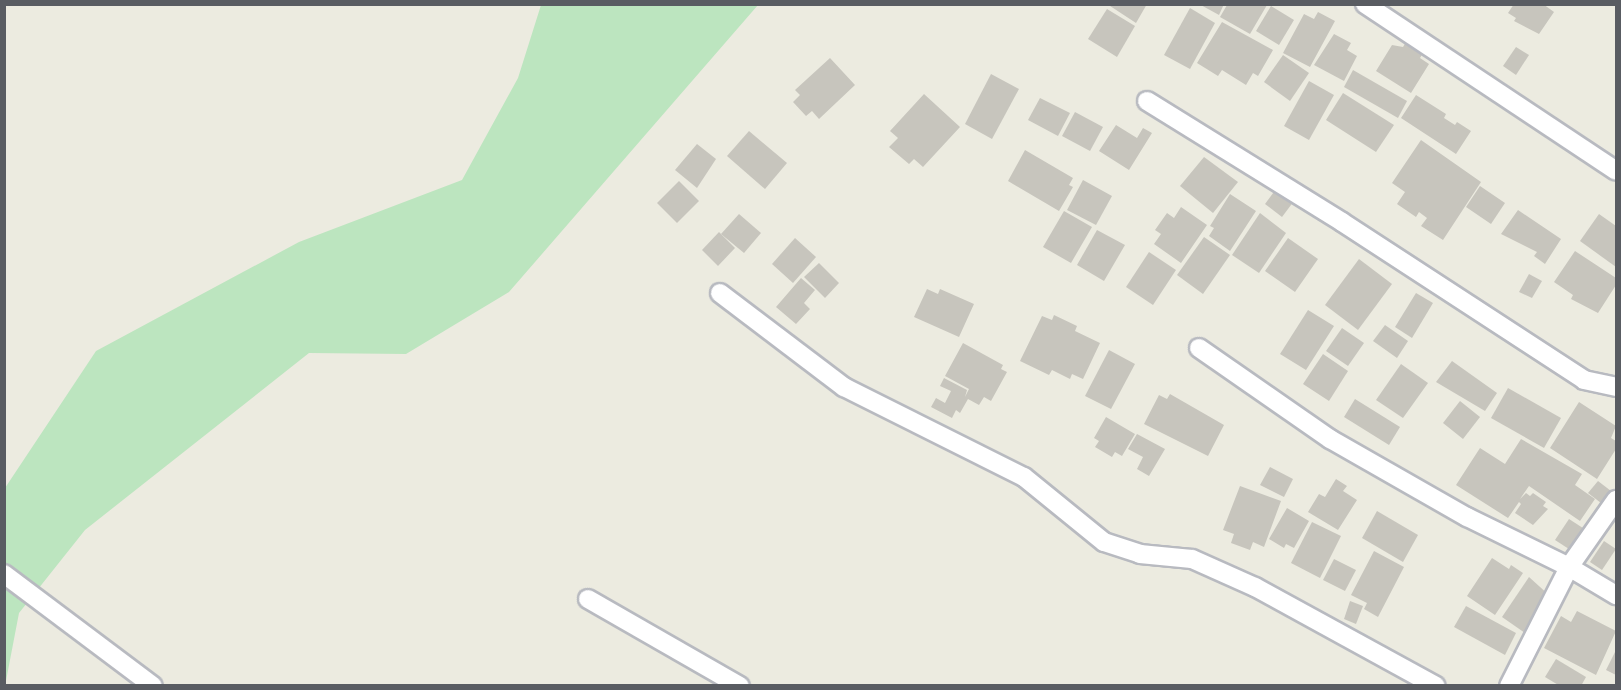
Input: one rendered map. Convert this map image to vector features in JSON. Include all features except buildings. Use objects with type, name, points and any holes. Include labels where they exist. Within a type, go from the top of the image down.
[{"type":"street","points":[[1365,4],[1617,171]]},
{"type":"street","points":[[1147,101],[1342,222],[1584,380],[1617,387]]},
{"type":"street","points":[[720,293],[844,387],[1024,477],[1104,542],[1140,554],[1192,559],[1255,587],[1437,686]]},
{"type":"street","points":[[1199,348],[1330,439],[1467,517],[1569,567],[1617,595]]},
{"type":"street","points":[[1509,686],[1569,567],[1617,500]]},
{"type":"street","points":[[4,574],[153,686]]},
{"type":"street","points":[[588,599],[740,686]]},
{"type":"green space","points":[[541,5],[758,5],[509,292],[406,354],[309,353],[85,530],[19,613],[5,686],[5,488],[96,351],[299,242],[462,180],[518,78]]}]
